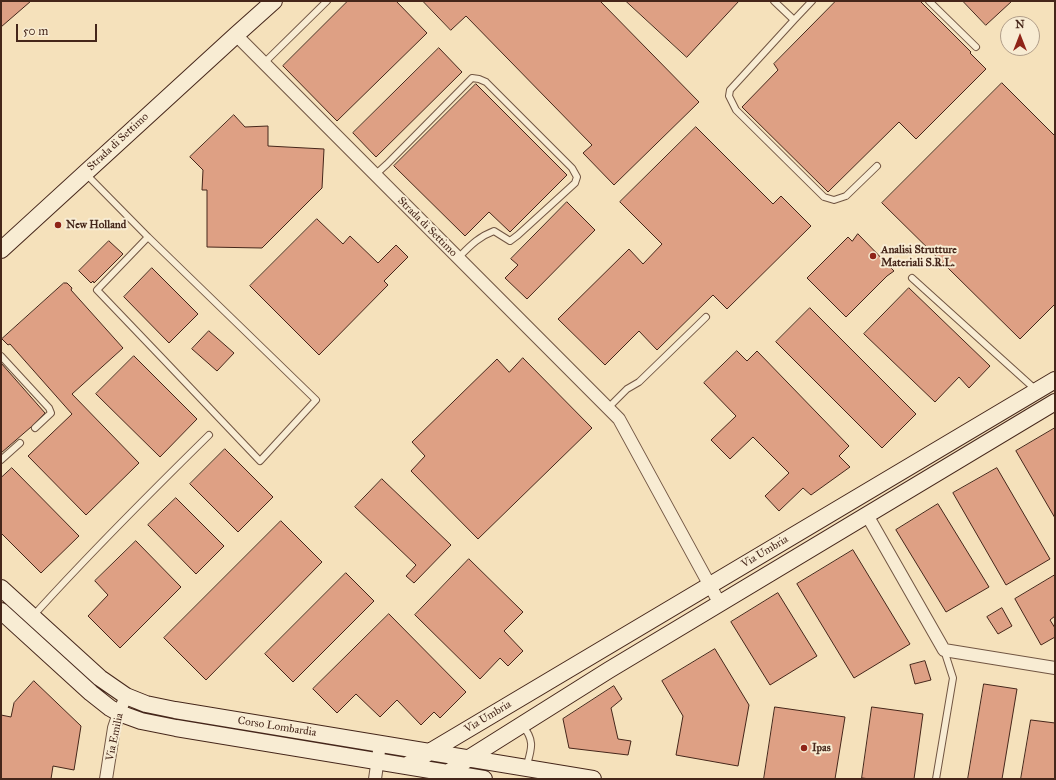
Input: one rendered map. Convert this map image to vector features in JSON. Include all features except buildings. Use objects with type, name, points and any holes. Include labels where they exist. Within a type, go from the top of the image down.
[{"type":"street","name":"Strada di Settimo","points":[[1,250],[236,34],[274,1]]},
{"type":"street","name":"Strada di Settimo","points":[[236,34],[619,419],[720,604]]},
{"type":"street","name":"Via Umbria","points":[[406,766],[1055,380]]},
{"type":"street","name":"Via Umbria","points":[[448,773],[469,758],[603,674],[1051,405],[1037,391]]},
{"type":"street","points":[[941,448],[951,465]]},
{"type":"street","points":[[867,515],[944,650],[1055,668]]},
{"type":"street","name":"Corso Lombardia","points":[[1,588],[100,678],[126,696],[146,704],[174,710],[469,758],[576,778],[593,779]]},
{"type":"street","name":"Corso Lombardia","points":[[1,611],[91,693],[110,708],[141,721],[252,741],[484,779]]},
{"type":"street","points":[[590,657],[603,674]]},
{"type":"street","name":"Via Emilia","points":[[106,779],[114,728],[126,696]]},
{"type":"street","points":[[252,741],[254,723]]},
{"type":"street","points":[[375,779],[380,744]]},
{"type":"lane","points":[[264,63],[326,1]]},
{"type":"lane","points":[[774,1],[794,20]]},
{"type":"lane","points":[[812,1],[730,90],[729,96],[736,110],[824,197],[834,200],[846,196],[877,166]]},
{"type":"lane","points":[[929,1],[976,47]]},
{"type":"lane","points":[[375,175],[472,78],[486,82],[572,168],[576,177],[574,183],[518,235],[510,241],[494,231],[484,235],[469,246],[458,258]]},
{"type":"lane","points":[[85,173],[148,237],[316,400],[260,460],[98,290],[148,237]]},
{"type":"lane","name":"Via Umbria","points":[[912,278],[1037,391]]},
{"type":"lane","points":[[608,408],[627,389],[639,382],[706,317]]},
{"type":"lane","points":[[1,356],[49,408],[51,413],[35,428]]},
{"type":"lane","points":[[32,617],[129,513],[209,435]]},
{"type":"lane","points":[[1,460],[20,443]]},
{"type":"lane","points":[[936,779],[953,678],[944,650]]},
{"type":"lane","points":[[522,725],[529,735],[531,744],[531,751],[526,768]]},
{"type":"place","name":"New Holland","points":[[58,225]]},
{"type":"place","name":"Analisi Strutture Materiali S.R.L.","points":[[873,256]]},
{"type":"place","name":"Ipas","points":[[804,748]]}]
